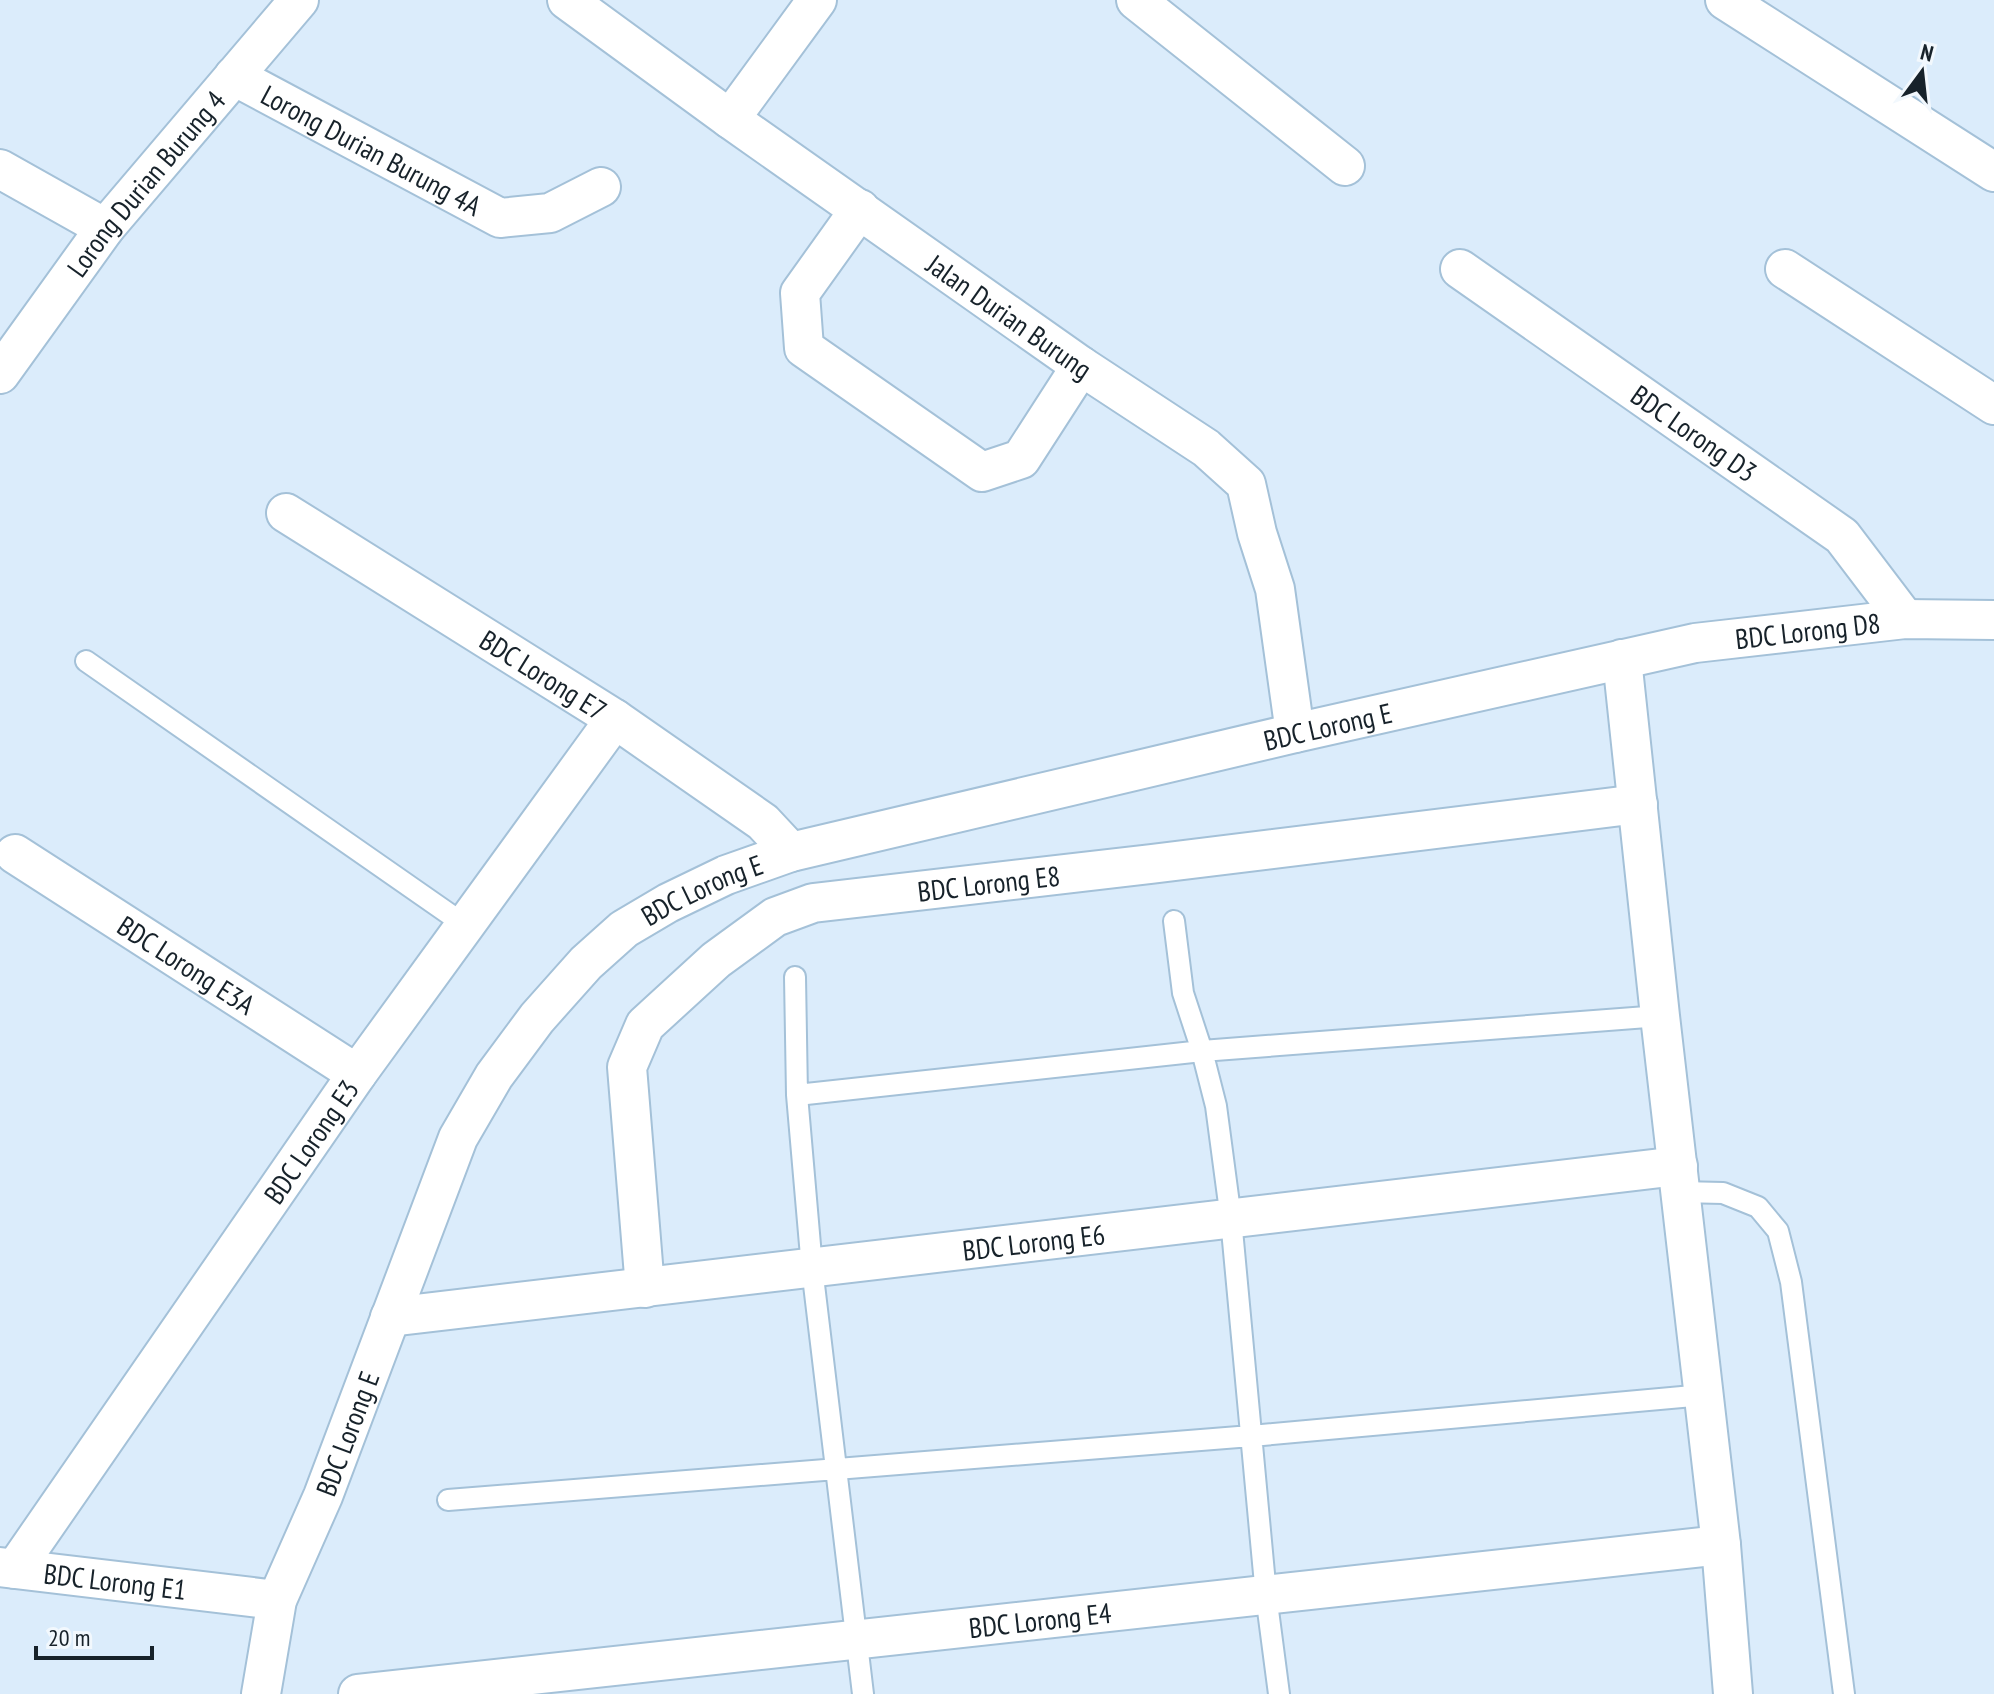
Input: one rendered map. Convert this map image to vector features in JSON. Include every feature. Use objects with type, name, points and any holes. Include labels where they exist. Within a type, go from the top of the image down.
[{"type":"street","name":"Lorong Durian Burung 4","points":[[0,374],[105,228],[299,0]]},
{"type":"street","name":"Jalan Durian Burung","points":[[567,0],[1081,366],[1206,448],[1246,484],[1257,533],[1275,589],[1295,733]]},
{"type":"street","points":[[730,119],[817,0]]},
{"type":"street","points":[[1136,0],[1345,166]]},
{"type":"street","points":[[1725,0],[1994,172]]},
{"type":"street","name":"Lorong Durian Burung 4A","points":[[234,76],[500,218],[550,213],[601,187]]},
{"type":"street","points":[[0,169],[105,228]]},
{"type":"street","points":[[860,209],[800,293],[804,348],[982,472],[1021,459],[1081,366]]},
{"type":"street","name":"BDC Lorong D3","points":[[1460,269],[1842,536],[1905,619]]},
{"type":"street","points":[[1785,269],[1994,405]]},
{"type":"street","name":"BDC Lorong E7","points":[[286,513],[615,719],[763,822],[791,852]]},
{"type":"street","name":"BDC Lorong D8","points":[[1622,659],[1695,643],[1905,619],[1994,620]]},
{"type":"street","points":[[1622,659],[1721,1545],[1733,1694]]},
{"type":"street","name":"BDC Lorong E","points":[[261,1694],[277,1600],[323,1496],[458,1138],[494,1076],[537,1018],[586,963],[624,929],[726,875],[791,852],[1622,659]]},
{"type":"street","name":"BDC Lorong E3","points":[[7,1568],[357,1074],[615,719]]},
{"type":"street","name":"BDC Lorong E8","points":[[645,1288],[627,1067],[645,1025],[716,960],[775,917],[813,903],[1638,804]]},
{"type":"street","name":"BDC Lorong E3A","points":[[15,854],[357,1074]]},
{"type":"street","name":"BDC Lorong E6","points":[[390,1317],[1231,1219],[1679,1179]]},
{"type":"street","name":"BDC Lorong E4","points":[[358,1694],[1721,1545]]},
{"type":"street","name":"BDC Lorong E1","points":[[7,1568],[277,1600]]},
{"type":"lane","points":[[86,661],[465,925]]},
{"type":"lane","points":[[1174,921],[1183,993],[1216,1106],[1231,1219],[1266,1595],[1279,1694]]},
{"type":"lane","points":[[795,977],[797,1095],[812,1268],[863,1694]]},
{"type":"lane","points":[[797,1095],[1202,1051],[1660,1016]]},
{"type":"lane","points":[[1679,1179],[1758,1207],[1778,1231],[1791,1282],[1844,1694]]},
{"type":"lane","points":[[448,1500],[1251,1436],[1704,1395]]}]
